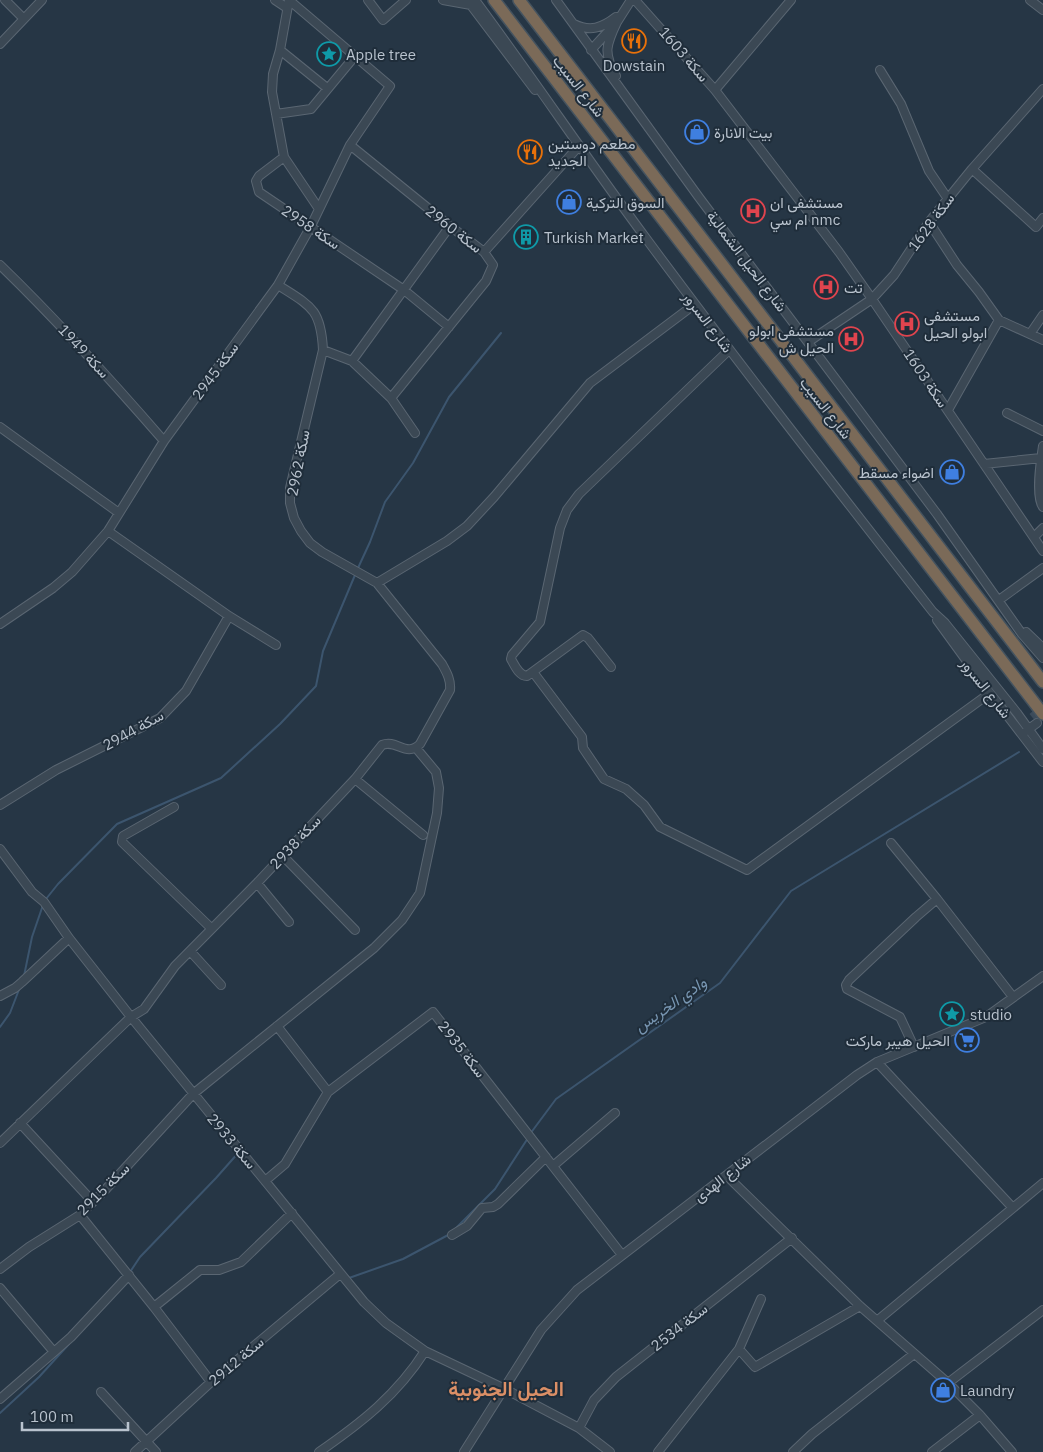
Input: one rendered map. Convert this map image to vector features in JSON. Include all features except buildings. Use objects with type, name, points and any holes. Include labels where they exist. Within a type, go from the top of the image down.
[{"type":"highway","name":"شارع السيب","points":[[494,0],[1037,718]]},
{"type":"highway","name":"شارع السيب","points":[[519,0],[1043,682]]},
{"type":"street","points":[[5,0],[24,19]]},
{"type":"street","points":[[0,44],[42,0]]},
{"type":"street","points":[[275,0],[287,8]]},
{"type":"street","points":[[276,114],[310,109],[355,56],[289,0],[280,50],[273,74],[272,92],[276,114],[284,157],[319,209]]},
{"type":"street","points":[[368,0],[383,20],[406,0]]},
{"type":"street","points":[[443,0],[471,2]]},
{"type":"street","name":"شارع الحيل الشمالية","points":[[556,0],[698,196],[937,514],[1022,634],[1043,658]]},
{"type":"street","points":[[592,50],[617,22],[631,0]]},
{"type":"street","name":"سكة 1603","points":[[635,0],[715,90],[872,299],[1043,551]]},
{"type":"street","points":[[715,90],[791,0]]},
{"type":"street","points":[[1030,0],[1043,10]]},
{"type":"street","name":"شارع السرور","points":[[471,2],[729,350],[933,612],[990,694],[1043,749]]},
{"type":"street","points":[[572,22],[582,28],[598,28],[608,24],[625,10]]},
{"type":"street","points":[[617,22],[608,41],[607,56],[630,102]]},
{"type":"street","points":[[280,50],[327,88]]},
{"type":"street","name":"سكة 2945","points":[[0,624],[54,588],[72,572],[108,531],[164,441],[278,284],[311,226],[350,145],[390,86],[355,56]]},
{"type":"street","points":[[880,70],[901,104],[929,171],[948,199]]},
{"type":"street","name":"سكة 1628","points":[[808,342],[872,299],[894,275],[928,222],[1043,89]]},
{"type":"street","name":"سكة 2960","points":[[350,145],[484,252],[493,264],[486,281],[390,398]]},
{"type":"street","points":[[484,252],[578,147]]},
{"type":"street","name":"سكة 2958","points":[[284,157],[259,176],[256,181],[259,192],[404,290],[449,327]]},
{"type":"street","points":[[972,169],[1036,227],[1043,218]]},
{"type":"street","points":[[928,222],[998,320],[1043,340]]},
{"type":"street","points":[[352,361],[450,226]]},
{"type":"street","name":"سكة 1949","points":[[0,265],[95,362],[164,441]]},
{"type":"street","name":"سكة 2962","points":[[278,284],[315,311],[322,332],[323,350],[290,488],[290,503],[294,518],[301,532],[310,543],[322,552],[377,583],[442,664],[450,684],[444,702],[416,748]]},
{"type":"street","points":[[377,583],[447,541],[467,526],[494,497],[590,383],[695,304]]},
{"type":"street","points":[[1030,334],[1043,315]]},
{"type":"street","points":[[948,410],[998,320]]},
{"type":"street","points":[[323,350],[352,361],[390,398],[415,433]]},
{"type":"street","points":[[611,667],[588,638],[583,635],[528,676],[520,674],[511,659],[512,655],[540,622],[560,528],[568,510],[579,494],[729,350]]},
{"type":"street","points":[[1007,413],[1043,431]]},
{"type":"street","points":[[0,427],[119,513]]},
{"type":"street","points":[[1043,446],[1040,492],[1043,506]]},
{"type":"street","points":[[984,464],[1041,458]]},
{"type":"street","points":[[1034,537],[1043,528]]},
{"type":"street","points":[[108,531],[229,616],[276,645]]},
{"type":"street","points":[[998,600],[1043,568]]},
{"type":"street","name":"شارع السرور","points":[[933,612],[945,623],[1023,728],[1043,762]]},
{"type":"street","name":"سكة 2944","points":[[0,805],[56,770],[160,718],[186,691],[229,616]]},
{"type":"street","name":"شارع الحيل الشمالية","points":[[1010,617],[1043,648]]},
{"type":"street","points":[[533,672],[582,737],[583,748],[604,779],[626,789],[644,806],[660,827],[747,870],[990,694]]},
{"type":"street","points":[[1023,728],[1037,718]]},
{"type":"street","name":"سكة 2938","points":[[0,1143],[131,1017],[144,1009],[168,975],[355,778],[382,745],[387,742],[407,750],[416,748]]},
{"type":"street","name":"سكة 2915","points":[[0,1269],[29,1247],[80,1215],[193,1094],[374,948],[402,920],[420,894],[437,813],[439,788],[436,772],[416,748]]},
{"type":"street","points":[[355,778],[423,835]]},
{"type":"street","points":[[174,807],[123,836],[122,842],[211,928]]},
{"type":"street","points":[[891,843],[1012,997]]},
{"type":"street","name":"سكة 2933","points":[[0,849],[32,892],[44,902],[69,938],[131,1017],[364,1302],[386,1322],[425,1351],[503,1388],[579,1428],[610,1452]]},
{"type":"street","points":[[282,855],[355,930]]},
{"type":"street","points":[[257,883],[290,922]]},
{"type":"street","points":[[914,1047],[900,1017],[847,989],[846,985],[916,917],[937,900]]},
{"type":"street","points":[[0,996],[22,982],[69,938]]},
{"type":"street","points":[[190,951],[221,986]]},
{"type":"street","name":"شارع الهدى","points":[[464,1452],[541,1330],[577,1290],[836,1090],[877,1062],[986,1017],[1043,976]]},
{"type":"street","name":"سكة 2935","points":[[265,1181],[285,1164],[328,1092],[433,1012],[622,1254]]},
{"type":"street","points":[[277,1026],[328,1092]]},
{"type":"street","points":[[877,1062],[1012,1207]]},
{"type":"street","points":[[553,1166],[615,1113]]},
{"type":"street","points":[[20,1123],[93,1202]]},
{"type":"street","points":[[452,1235],[467,1226],[482,1208],[493,1207],[498,1204],[546,1157]]},
{"type":"street","points":[[727,1176],[860,1306],[948,1384],[980,1415],[1012,1452]]},
{"type":"street","points":[[878,1320],[1043,1183]]},
{"type":"street","points":[[154,1307],[200,1270],[219,1270],[241,1262],[292,1213]]},
{"type":"street","points":[[80,1215],[211,1382]]},
{"type":"street","name":"سكة 2534","points":[[579,1428],[594,1400],[616,1377],[792,1238]]},
{"type":"street","name":"سكة 2912","points":[[135,1452],[211,1382],[340,1274]]},
{"type":"street","points":[[0,1399],[71,1337],[128,1275]]},
{"type":"street","points":[[0,1288],[54,1352]]},
{"type":"street","points":[[658,1452],[738,1349],[761,1299]]},
{"type":"street","points":[[738,1349],[756,1367],[860,1306]]},
{"type":"street","points":[[948,1384],[1043,1310]]},
{"type":"street","points":[[319,1452],[342,1436],[397,1389],[425,1351]]},
{"type":"street","points":[[793,1452],[812,1434],[914,1354]]},
{"type":"street","points":[[101,1392],[156,1452]]},
{"type":"street","points":[[932,1452],[980,1415]]},
{"type":"waterway","points":[[358,568],[385,502],[413,463],[449,397],[501,333]]},
{"type":"waterway","points":[[46,899],[58,884],[117,824],[221,778],[280,724],[316,686],[323,651],[355,575]]},
{"type":"waterway","name":"وادي الخريس","points":[[530,1134],[556,1099],[720,983],[791,891],[1019,752]]},
{"type":"waterway","points":[[24,976],[32,937],[43,905]]},
{"type":"waterway","points":[[0,1027],[10,1013],[20,987]]},
{"type":"waterway","name":"وادي الخريس","points":[[455,1229],[495,1189],[528,1138]]},
{"type":"waterway","points":[[130,1272],[140,1257],[239,1152]]},
{"type":"waterway","name":"وادي الخريس","points":[[349,1278],[403,1259],[450,1234]]},
{"type":"waterway","points":[[0,1413],[39,1377],[69,1344]]},
{"type":"tunnel","points":[[1032,717],[1043,708]]},
{"type":"place","name":"Dowstain","points":[[634,41]]},
{"type":"place","name":"Apple tree","points":[[329,54]]},
{"type":"place","name":"بيت الانارة","points":[[697,132]]},
{"type":"place","name":"مطعم دوستين الجديد","points":[[530,152]]},
{"type":"place","name":"السوق التركية","points":[[569,202]]},
{"type":"place","name":"مستشفى ان ام سي nmc","points":[[753,211]]},
{"type":"place","name":"Turkish Market","points":[[526,237]]},
{"type":"place","name":"تت","points":[[826,287]]},
{"type":"place","name":"مستشفى ابولو الحيل","points":[[907,324]]},
{"type":"place","name":"مستشفى ابولو الحيل ش","points":[[851,339]]},
{"type":"place","name":"اضواء مسقط","points":[[952,472]]},
{"type":"place","name":"studio","points":[[952,1014]]},
{"type":"place","name":"الحيل هيبر ماركت","points":[[967,1040]]},
{"type":"place","name":"Laundry","points":[[943,1390]]},
{"type":"district","name":"الحيل الجنوبية","points":[[506,1388]]}]
